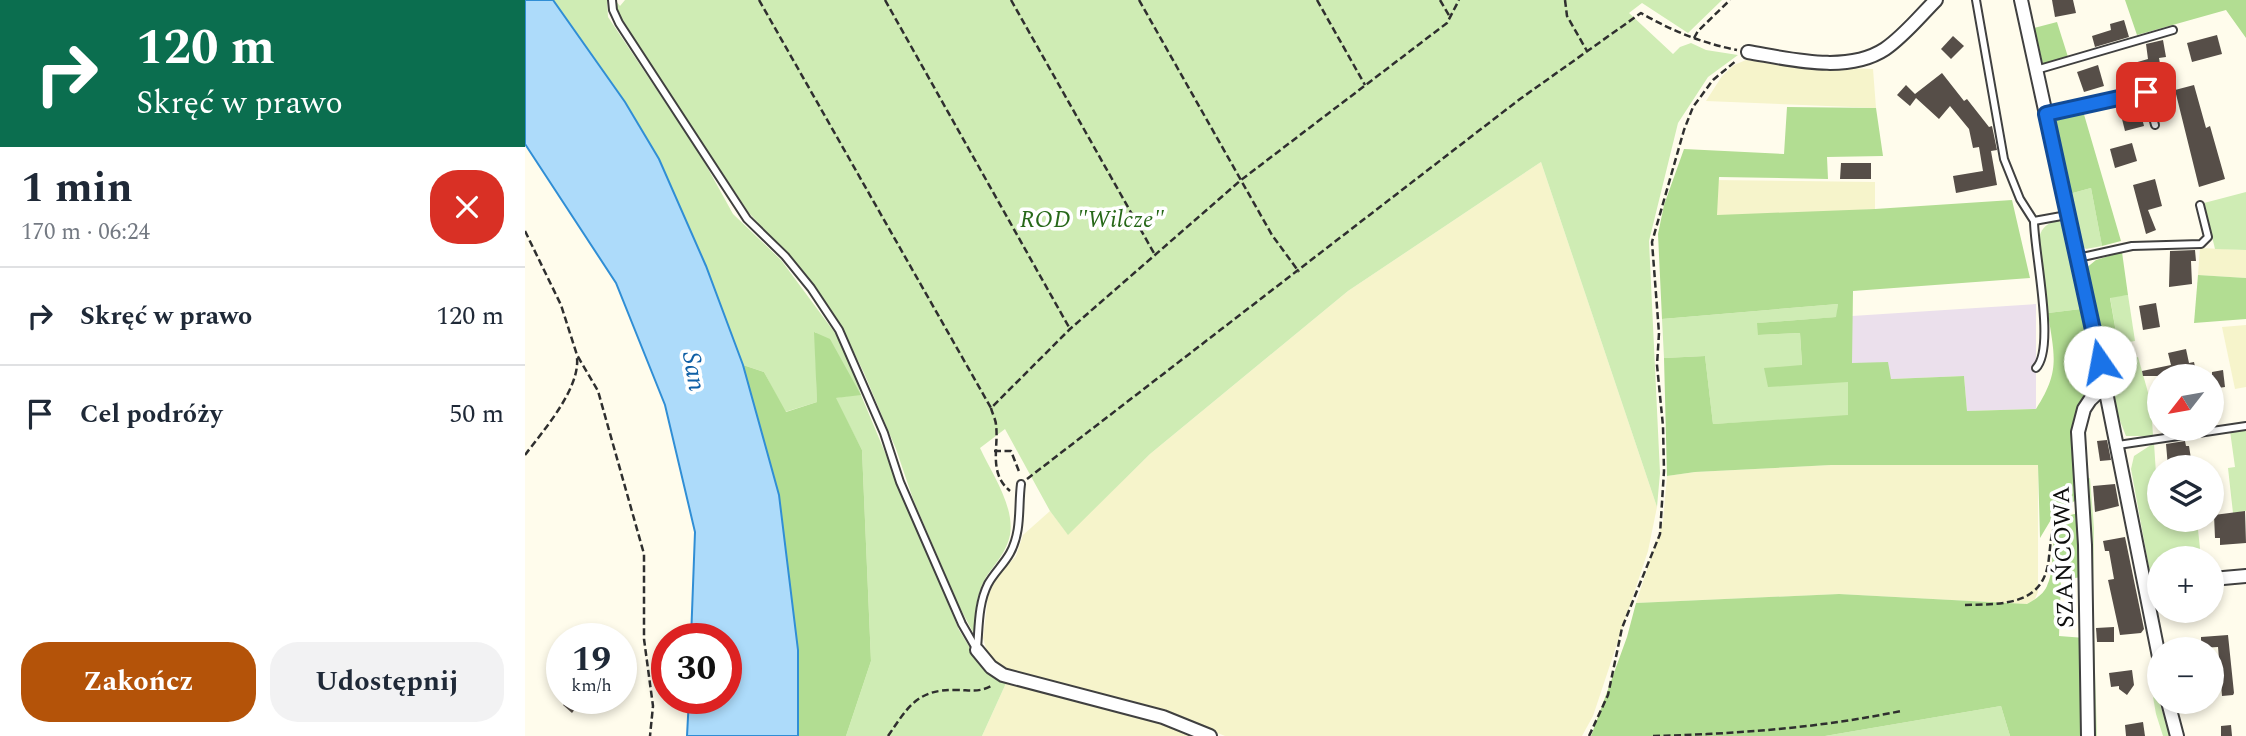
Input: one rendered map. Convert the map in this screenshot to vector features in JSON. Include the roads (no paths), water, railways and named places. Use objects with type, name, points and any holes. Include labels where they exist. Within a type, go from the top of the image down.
[{"type":"street","points":[[1748,52],[1830,62],[1868,57],[1888,47],[1935,0]]},
{"type":"street","points":[[2021,0],[2118,444],[2147,561]]},
{"type":"street","name":"SZAŃCOWA","points":[[2088,736],[2083,507],[2078,432],[2081,418],[2090,400],[2105,386]]},
{"type":"street","points":[[2224,578],[2246,576]]},
{"type":"street","points":[[977,650],[991,667],[1003,675],[1163,717],[1210,736]]},
{"type":"street","points":[[2171,714],[2177,736]]},
{"type":"lane","points":[[612,0],[618,23],[747,219],[785,256],[811,288],[839,330],[884,433],[910,505],[962,624],[977,650]]},
{"type":"lane","points":[[1976,0],[2004,159],[2020,199],[2034,221],[2034,242],[2043,302],[2044,345],[2041,362],[2036,368]]},
{"type":"lane","points":[[2036,70],[2173,30]]},
{"type":"lane","points":[[2046,114],[2146,92],[2155,125]]},
{"type":"lane","points":[[2078,258],[2132,246],[2201,244],[2208,237],[2200,205]]},
{"type":"lane","points":[[2034,221],[2068,215]]},
{"type":"lane","points":[[2118,444],[2246,426]]},
{"type":"lane","points":[[977,650],[982,600],[989,583],[1010,553],[1021,512],[1021,484]]},
{"type":"water","name":"San","points":[[525,0],[553,0],[625,102],[659,159],[706,266],[743,365],[779,495],[798,650],[798,736],[687,736],[688,714],[742,714],[742,623],[692,623],[695,532],[665,405],[616,283],[525,144]]},
{"type":"park label","name":"ROD \"Wilcze\"","points":[[1092,219]]}]
